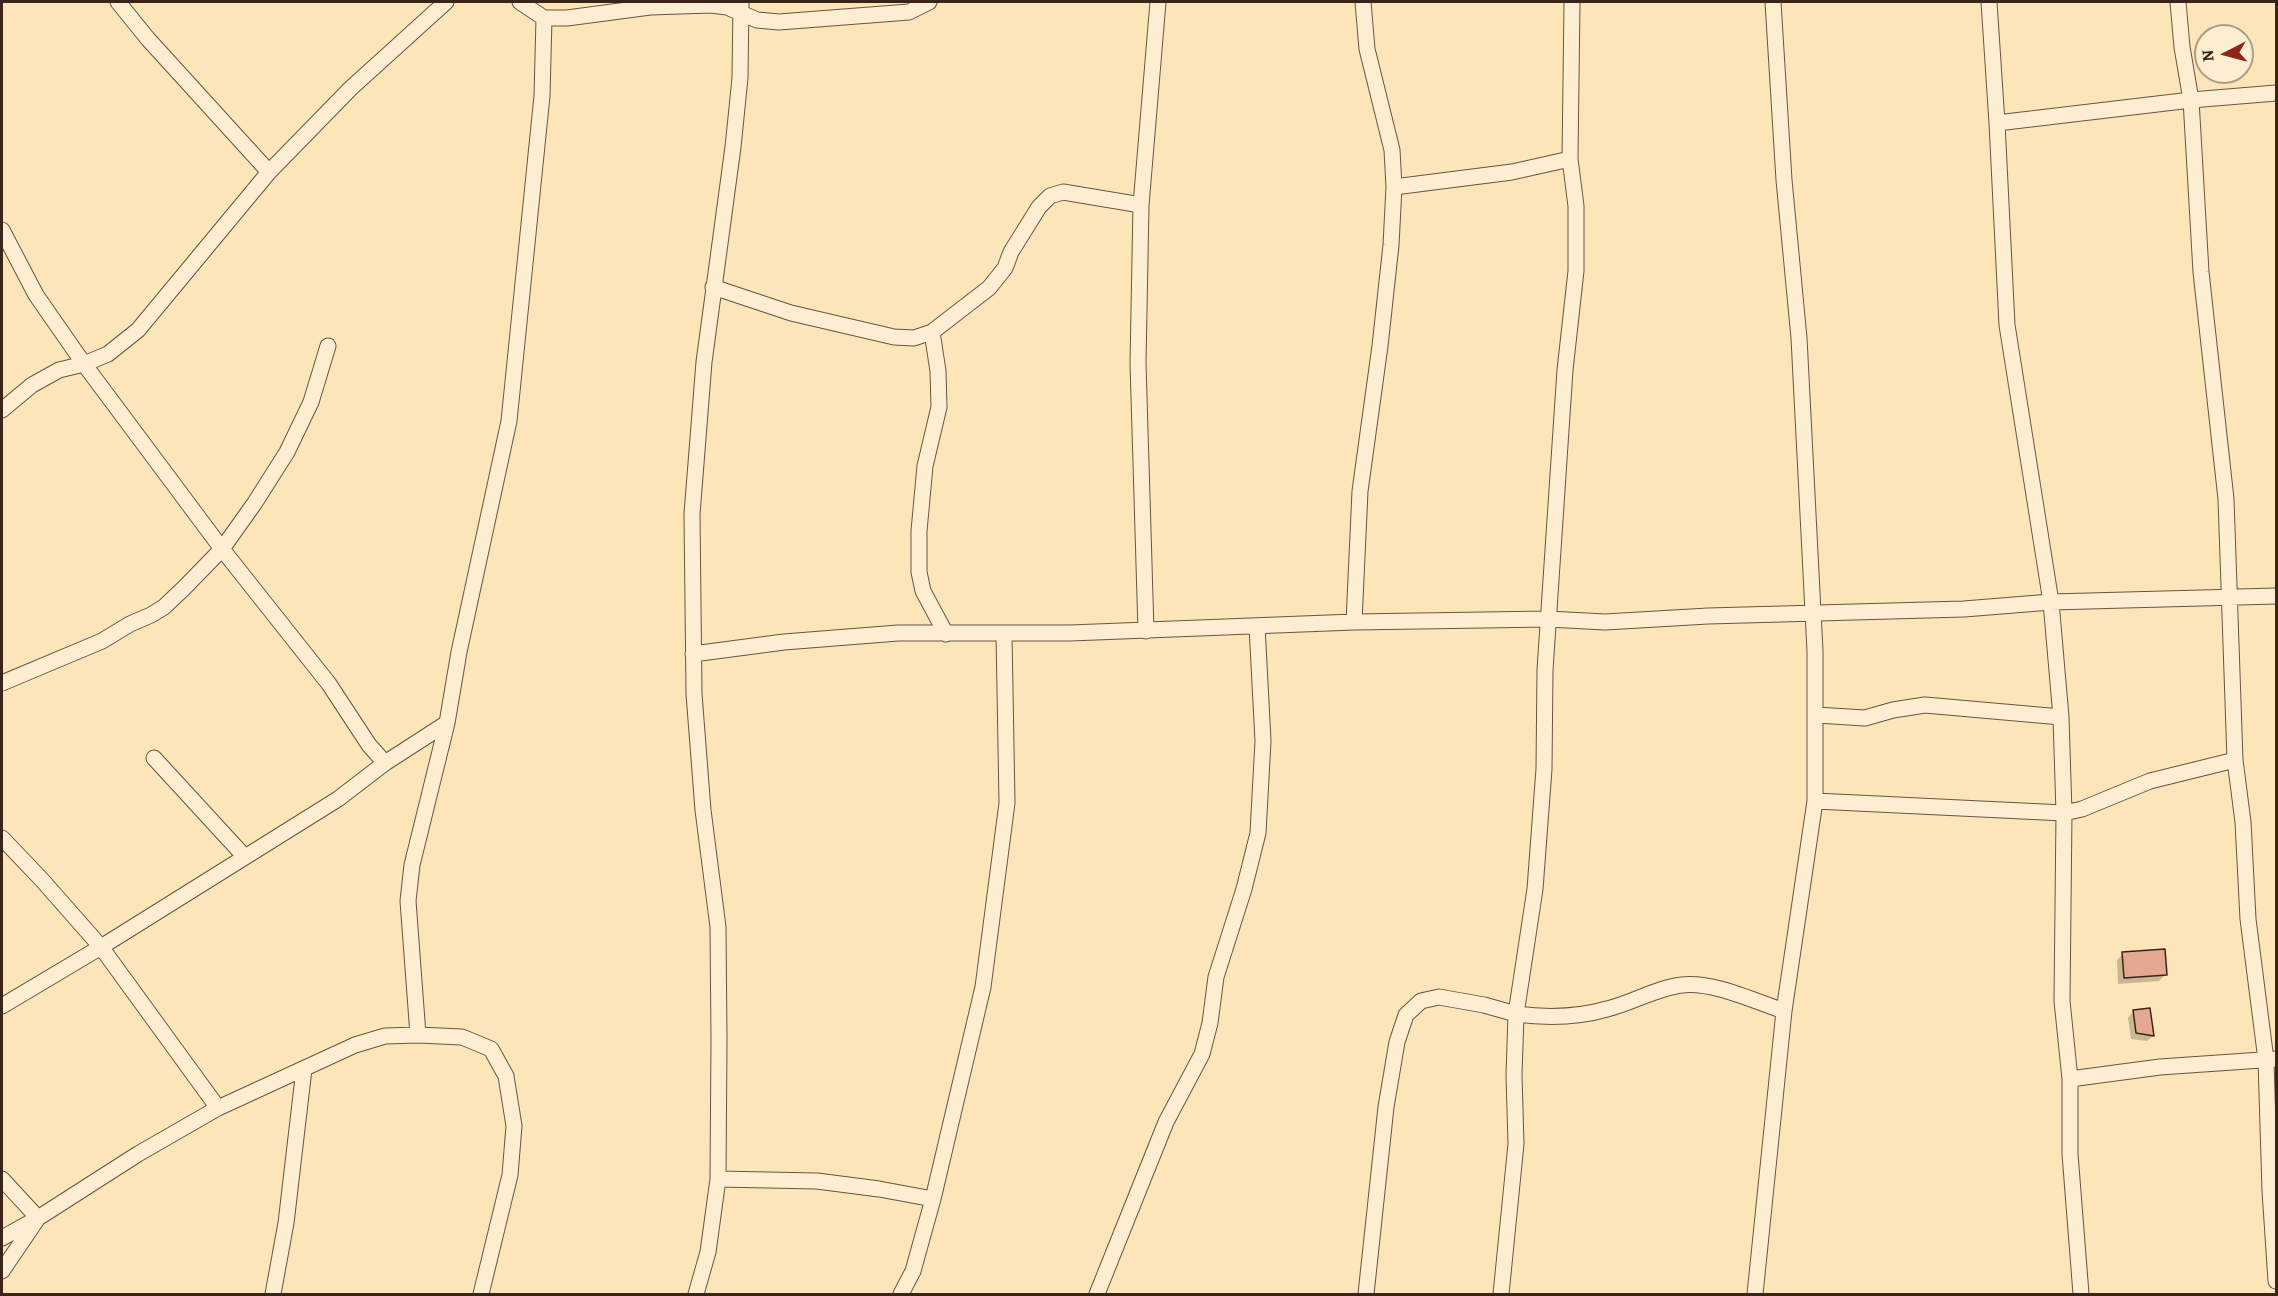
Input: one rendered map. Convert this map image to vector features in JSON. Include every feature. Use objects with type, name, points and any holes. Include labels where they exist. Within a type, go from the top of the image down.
[{"type":"street","points":[[118,2],[148,39],[269,172]]},
{"type":"street","points":[[2,410],[32,384],[59,370],[84,364],[108,354],[138,330],[269,172],[351,88],[446,2]]},
{"type":"street","points":[[520,2],[544,18],[567,18],[684,5],[741,7],[757,20],[779,22],[909,12],[929,2]]},
{"type":"street","points":[[1146,631],[1138,363],[1141,205],[1158,2]]},
{"type":"street","points":[[1354,622],[1360,490],[1381,335],[1391,245],[1394,187],[1390,141],[1367,49],[1363,2]]},
{"type":"street","points":[[1501,1294],[1516,1144],[1514,1075],[1516,1014],[1536,867],[1544,769],[1548,619],[1565,370],[1575,270],[1576,206],[1570,159],[1572,2]]},
{"type":"street","points":[[1755,1294],[1784,1011],[1815,801],[1815,651],[1799,338],[1784,180],[1773,2]]},
{"type":"street","points":[[1989,2],[2007,325],[2051,602],[2061,717],[2064,813],[2062,1000],[2070,1079],[2070,1154],[2081,1294]]},
{"type":"street","points":[[2178,2],[2182,47],[2191,100],[2201,272],[2226,499],[2235,760],[2242,822],[2248,919],[2271,1060],[2270,1191],[2277,1281]]},
{"type":"street","points":[[696,1294],[708,1252],[718,1179],[718,927],[703,810],[693,654],[692,514],[704,362],[740,78],[741,7]]},
{"type":"street","points":[[418,1035],[408,901],[411,865],[447,723],[459,652],[509,421],[542,96],[544,18]]},
{"type":"street","points":[[1997,123],[2191,100],[2277,93]]},
{"type":"street","points":[[1394,187],[1512,172],[1570,159]]},
{"type":"street","points":[[713,287],[792,313],[894,337],[914,338],[932,332],[989,288],[1005,268],[1011,252],[1039,207],[1050,196],[1063,192],[1141,205]]},
{"type":"street","points":[[2,231],[36,295],[84,364],[222,549],[329,684],[369,745],[385,763]]},
{"type":"street","points":[[932,332],[938,371],[939,407],[925,466],[919,531],[919,572],[925,597],[946,634]]},
{"type":"street","points":[[2,683],[58,661],[151,615],[164,607],[222,549],[287,452],[311,402],[328,346]]},
{"type":"street","points":[[693,654],[784,642],[898,633],[1004,634],[1146,631],[1354,622],[1548,619],[1605,622],[1964,609],[2051,602],[2277,596]]},
{"type":"street","points":[[1096,1294],[1111,1262],[1166,1122],[1202,1054],[1210,1023],[1216,977],[1244,890],[1258,833],[1263,741],[1257,626]]},
{"type":"street","points":[[901,1294],[913,1271],[933,1199],[983,987],[1007,803],[1004,634]]},
{"type":"street","points":[[1815,715],[1865,718],[1893,710],[1925,705],[2061,717]]},
{"type":"street","points":[[2,1006],[338,799],[385,763],[447,723]]},
{"type":"street","points":[[154,758],[244,857]]},
{"type":"street","points":[[1815,801],[2064,813],[2082,809],[2150,781],[2235,760]]},
{"type":"street","points":[[2,838],[101,947],[218,1108]]},
{"type":"street","points":[[1366,1294],[1386,1107],[1397,1042],[1406,1015],[1420,1001],[1440,997],[1516,1014],[1559,1018],[1606,1010],[1680,985],[1694,985],[1714,988],[1784,1011]]},
{"type":"street","points":[[2,1238],[38,1218],[138,1154],[218,1108],[365,1042],[385,1036],[462,1037],[491,1049],[506,1076],[514,1126],[510,1175],[482,1294]]},
{"type":"street","points":[[2070,1079],[2160,1067],[2271,1060]]},
{"type":"street","points":[[273,1294],[286,1223],[304,1069]]},
{"type":"street","points":[[2,1179],[38,1218]]},
{"type":"street","points":[[718,1179],[817,1181],[933,1199]]},
{"type":"street","points":[[2,1271],[38,1218]]},
{"type":"building","points":[[2165,949],[2167,975],[2124,978],[2122,952]]},
{"type":"building","points":[[2150,1008],[2154,1036],[2136,1033],[2133,1010]]}]
